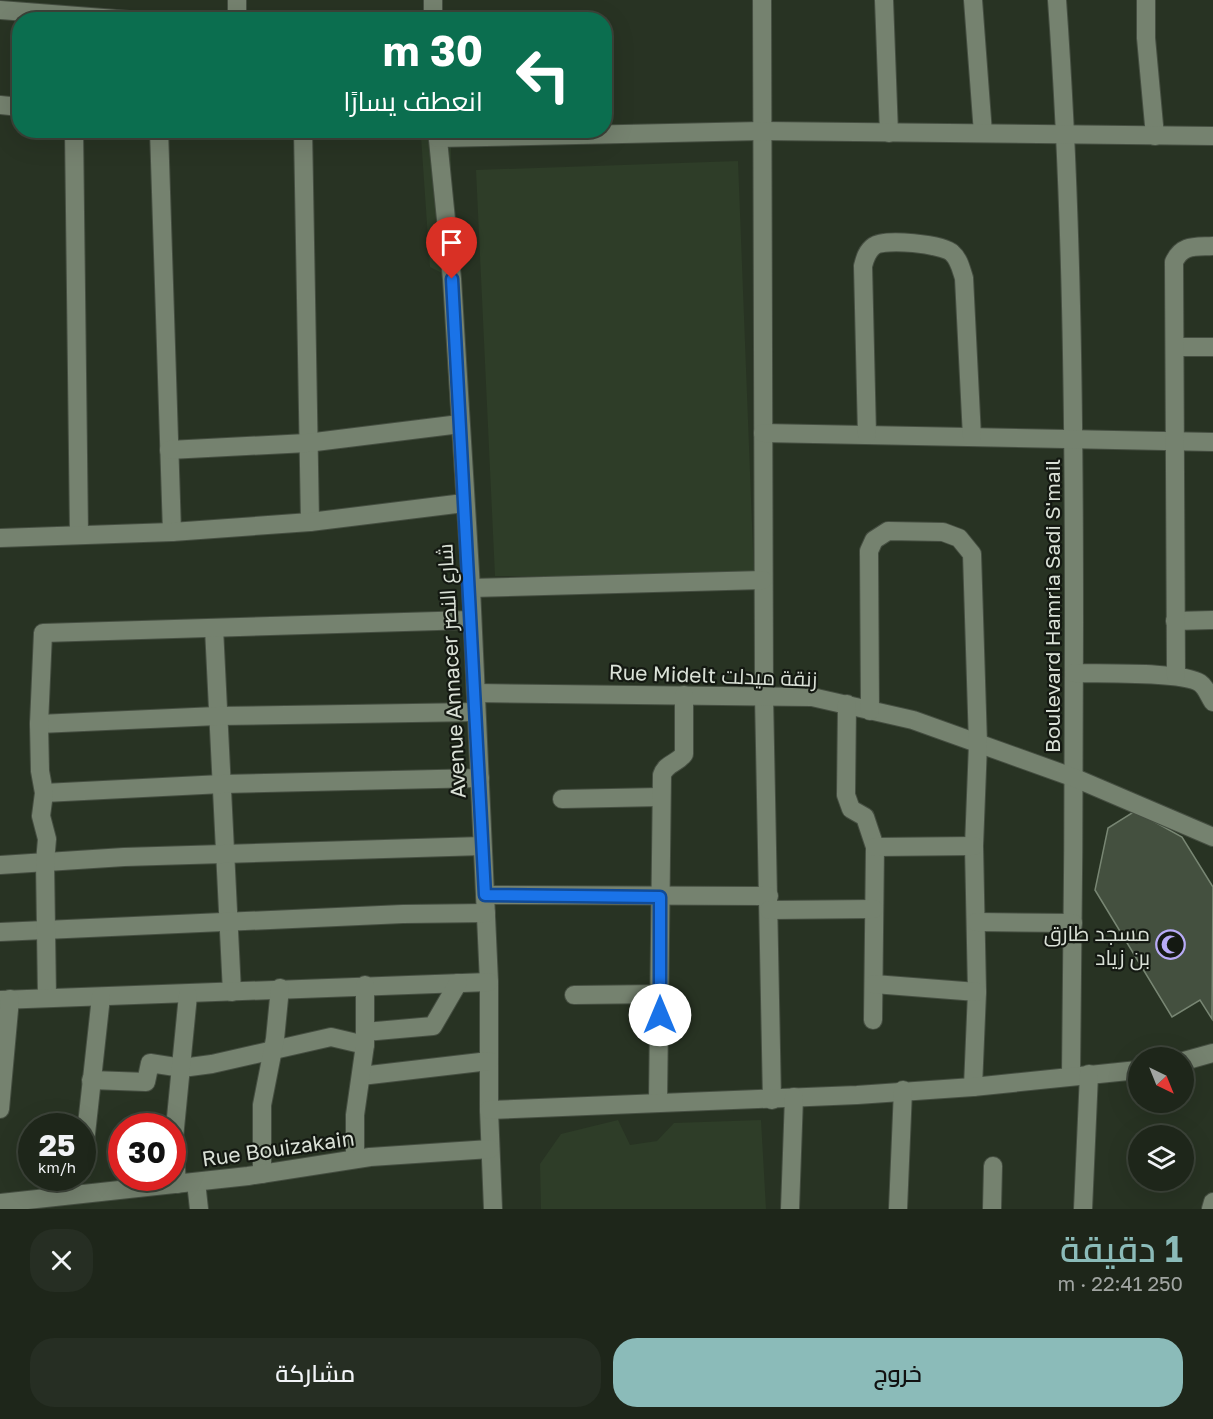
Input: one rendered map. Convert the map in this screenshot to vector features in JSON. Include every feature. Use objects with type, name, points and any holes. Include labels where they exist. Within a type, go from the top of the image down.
[{"type":"street","points":[[762,0],[764,696],[772,1100]]},
{"type":"street","points":[[884,0],[889,133]]},
{"type":"street","points":[[973,0],[983,133]]},
{"type":"street","name":"Boulevard Hamria Sadi S'mail","points":[[1057,0],[1067,135],[1074,439],[1073,923],[1083,1209]]},
{"type":"street","points":[[1146,0],[1146,38],[1155,136]]},
{"type":"street","points":[[0,10],[69,8],[89,12]]},
{"type":"street","points":[[612,132],[761,131],[1213,136]]},
{"type":"street","points":[[74,138],[79,535]]},
{"type":"street","points":[[159,138],[172,532]]},
{"type":"street","points":[[303,138],[310,522]]},
{"type":"street","name":"Avenue Annacer شارع النصر","points":[[437,138],[452,279],[471,588],[489,982],[489,1110],[493,1209]]},
{"type":"street","points":[[867,435],[863,266],[866,254],[873,246],[882,242],[940,246],[953,253],[959,263],[964,278],[972,437]]},
{"type":"street","points":[[1176,676],[1174,262],[1179,251],[1186,247],[1213,246]]},
{"type":"street","points":[[1175,347],[1213,347]]},
{"type":"street","points":[[169,450],[307,443],[460,424]]},
{"type":"street","points":[[763,433],[1213,442]]},
{"type":"street","points":[[0,538],[172,532],[310,522],[464,503]]},
{"type":"street","points":[[870,711],[869,552],[874,540],[888,531],[943,532],[959,538],[972,554],[978,744],[974,846],[977,992],[973,1087]]},
{"type":"street","points":[[471,588],[763,580]]},
{"type":"street","points":[[47,998],[45,862],[47,839],[41,816],[44,793],[40,771],[39,724],[43,633],[471,620]]},
{"type":"street","points":[[1175,621],[1213,620]]},
{"type":"street","points":[[214,628],[232,992]]},
{"type":"street","points":[[1074,673],[1176,676],[1203,684],[1213,702]]},
{"type":"street","name":"Rue Midelt زنقة ميدلت","points":[[476,693],[764,696],[812,698],[847,704],[913,720],[1075,778],[1213,837]]},
{"type":"street","points":[[658,1101],[660,797],[664,768],[680,760],[684,754],[684,695]]},
{"type":"street","points":[[847,704],[846,795],[851,809],[865,818],[875,847],[873,1020]]},
{"type":"street","points":[[39,724],[217,716],[476,712]]},
{"type":"street","points":[[44,793],[222,784],[480,778]]},
{"type":"street","points":[[562,799],[660,797]]},
{"type":"street","points":[[0,864],[482,846]]},
{"type":"street","points":[[875,847],[974,846]]},
{"type":"street","points":[[485,895],[660,897],[874,909]]},
{"type":"street","points":[[0,932],[403,914],[486,913]]},
{"type":"street","points":[[976,922],[1073,923]]},
{"type":"street","points":[[0,1109],[5,1000],[188,995],[279,988],[489,982]]},
{"type":"street","points":[[91,1080],[146,1082],[150,1063],[182,1068],[331,1037],[365,1038],[433,1026],[458,983]]},
{"type":"street","points":[[874,984],[977,992]]},
{"type":"street","points":[[355,1159],[355,1115],[365,1038],[365,985]]},
{"type":"street","points":[[262,1174],[262,1105],[272,1050],[279,988]]},
{"type":"street","points":[[574,995],[660,994]]},
{"type":"street","points":[[177,1113],[188,995]]},
{"type":"street","points":[[90,1113],[101,996]]},
{"type":"street","points":[[1194,1058],[1213,1053]]},
{"type":"street","points":[[361,1076],[489,1061]]},
{"type":"street","points":[[489,1110],[658,1101],[772,1100],[973,1087],[1128,1071]]},
{"type":"street","points":[[898,1209],[903,1090]]},
{"type":"street","points":[[790,1209],[794,1097]]},
{"type":"street","name":"Rue Bouizakain","points":[[186,1183],[355,1159],[490,1149]]},
{"type":"street","points":[[992,1209],[993,1166]]},
{"type":"street","points":[[196,1182],[199,1209]]},
{"type":"street","name":"Rue Bouizakain","points":[[0,1203],[53,1191]]},
{"type":"street","points":[[1211,1209],[1213,1202]]},
{"type":"shaded area","points":[[421,138],[451,140],[452,278],[430,267]]},
{"type":"shaded area","points":[[738,161],[754,576],[495,576],[476,170]]},
{"type":"shaded area","points":[[618,1120],[630,1145],[657,1141],[674,1123],[761,1120],[766,1209],[541,1209],[540,1164],[561,1134]]},
{"type":"building","name":"مسجد طارق بن زياد","points":[[1135,811],[1182,837],[1213,887],[1212,1019],[1200,1000],[1172,1017],[1095,890],[1108,828]]},
{"type":"place","name":"مسجد طارق بن زياد","points":[[1171,945]]},
{"type":"route","points":[[452,279],[471,588],[485,895],[660,897],[660,1015]]}]
